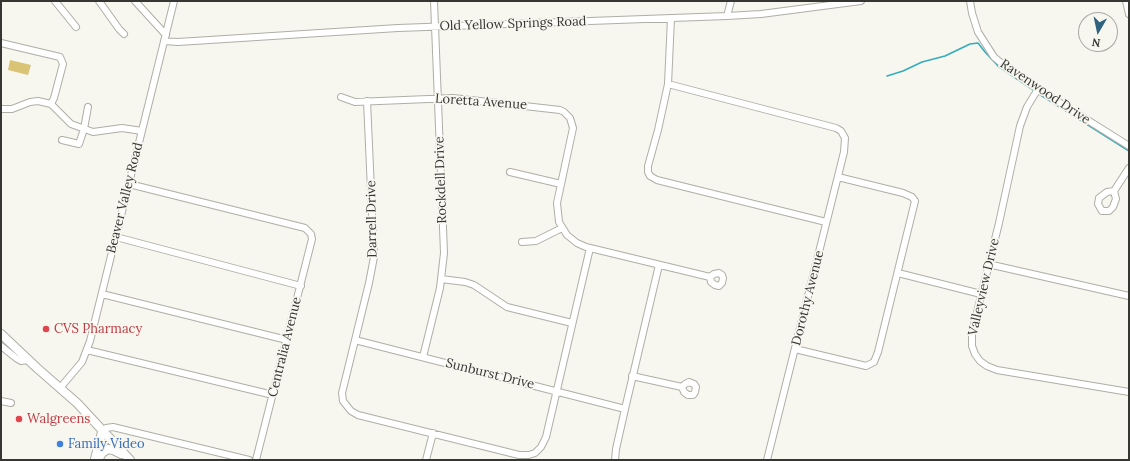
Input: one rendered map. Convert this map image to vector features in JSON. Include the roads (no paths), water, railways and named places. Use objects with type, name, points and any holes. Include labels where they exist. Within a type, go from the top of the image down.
[{"type":"main road","points":[[1,334],[77,403],[102,432],[129,459]]},
{"type":"main road","points":[[95,460],[102,432]]},
{"type":"main road","points":[[98,460],[104,451],[109,449],[129,459]]},
{"type":"street","points":[[55,1],[76,27]]},
{"type":"street","points":[[98,1],[124,34]]},
{"type":"street","points":[[134,1],[165,38]]},
{"type":"street","name":"Beaver Valley Road","points":[[60,388],[79,366],[87,350],[174,1]]},
{"type":"street","name":"Rockdell Drive","points":[[423,357],[441,279],[444,245],[434,1]]},
{"type":"street","points":[[727,16],[731,1]]},
{"type":"street","name":"Old Yellow Springs Road","points":[[165,38],[178,42],[435,27],[727,16],[760,14],[830,3],[861,1]]},
{"type":"street","name":"Ravenwood Drive","points":[[970,1],[978,32],[994,57],[1038,89],[1129,146]]},
{"type":"street","points":[[1126,1],[1129,14]]},
{"type":"street","points":[[671,18],[668,84],[648,166],[650,176],[657,180],[826,222]]},
{"type":"street","points":[[1,43],[60,57],[63,64],[51,104]]},
{"type":"street","name":"Dorothy Avenue","points":[[668,84],[836,128],[844,135],[846,145],[767,460]]},
{"type":"street","name":"Valleyview Drive","points":[[1038,89],[1027,107],[1020,126],[1009,179],[972,333],[972,342],[977,357],[987,366],[1002,372],[1129,392]]},
{"type":"street","name":"Loretta Avenue","points":[[341,97],[352,102],[438,98],[556,108],[564,112],[570,118],[573,125],[573,132],[561,184]]},
{"type":"street","points":[[1,108],[12,109],[30,102],[38,101],[51,104],[70,124],[84,129],[96,132],[122,128],[142,130]]},
{"type":"street","name":"Darrell Drive","points":[[368,101],[374,257],[342,398],[351,411],[358,414],[433,433]]},
{"type":"street","points":[[62,140],[79,144],[84,129],[88,107]]},
{"type":"street","points":[[1114,191],[1129,168]]},
{"type":"street","points":[[510,172],[561,184],[557,209],[562,228],[574,241],[590,248],[710,277]]},
{"type":"street","points":[[795,349],[866,366],[870,365],[876,360],[915,205],[914,199],[908,195],[838,177]]},
{"type":"street","name":"Centralia Avenue","points":[[129,184],[305,228],[312,234],[301,286],[256,460]]},
{"type":"street","points":[[522,242],[536,241],[562,228]]},
{"type":"street","points":[[116,237],[301,286]]},
{"type":"street","points":[[426,460],[433,433],[523,456],[538,451],[544,441],[590,248]]},
{"type":"street","points":[[988,264],[1129,296]]},
{"type":"street","points":[[615,460],[616,449],[632,376],[659,265]]},
{"type":"street","points":[[898,273],[981,294]]},
{"type":"street","points":[[441,279],[465,282],[474,285],[507,307],[572,323]]},
{"type":"street","points":[[102,294],[287,340]]},
{"type":"street","name":"Sunburst Drive","points":[[355,340],[625,409]]},
{"type":"street","points":[[1,346],[21,361],[28,360]]},
{"type":"street","points":[[87,350],[273,395]]},
{"type":"street","points":[[632,376],[682,387]]},
{"type":"street","points":[[1,401],[11,403]]},
{"type":"street","points":[[102,432],[106,428],[113,427],[248,460]]},
{"type":"waterway","points":[[887,76],[903,71],[922,62],[945,56],[970,44],[978,43],[999,67],[1033,90]]},
{"type":"waterway","points":[[1039,94],[1129,151]]},
{"type":"place","name":"CVS Pharmacy","points":[[46,329]]},
{"type":"place","name":"Walgreens","points":[[19,419]]},
{"type":"place","name":"Family Video","points":[[60,444]]}]
